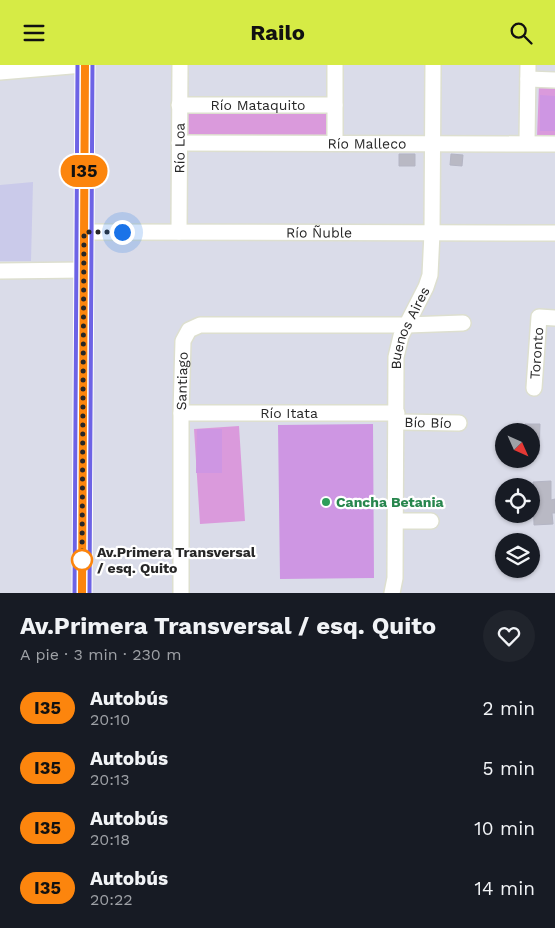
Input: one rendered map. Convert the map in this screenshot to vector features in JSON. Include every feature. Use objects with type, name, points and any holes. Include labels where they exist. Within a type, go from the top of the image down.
[{"type":"main road","points":[[82,593],[84,65]]},
{"type":"street","points":[[0,71],[84,65]]},
{"type":"street","name":"Río Loa","points":[[179,232],[180,65]]},
{"type":"street","points":[[335,143],[336,65]]},
{"type":"street","name":"Buenos Aires","points":[[392,593],[396,578],[397,351],[407,325],[428,282],[431,269],[433,65]]},
{"type":"street","points":[[527,143],[528,72],[555,80]]},
{"type":"street","name":"Río Mataquito","points":[[179,105],[335,105]]},
{"type":"street","name":"Río Malleco","points":[[179,143],[555,143]]},
{"type":"street","name":"Río Ñuble","points":[[84,232],[555,233]]},
{"type":"street","points":[[0,271],[84,271]]},
{"type":"street","name":"Toronto","points":[[534,388],[539,317],[555,318]]},
{"type":"street","name":"Santiago","points":[[181,593],[181,413],[183,341],[186,333],[196,326],[464,323]]},
{"type":"street","name":"Río Itata","points":[[181,413],[397,417]]},
{"type":"street","name":"Bío Bío","points":[[397,417],[459,423]]},
{"type":"street","points":[[396,521],[431,521]]},
{"type":"shaded area","points":[[539,85],[555,85],[555,137],[537,137]]},
{"type":"shaded area","points":[[540,95],[555,96],[555,131],[540,131]]},
{"type":"shaded area","points":[[327,107],[333,137],[185,140],[186,108]]},
{"type":"shaded area","points":[[33,182],[31,261],[0,261],[0,185]]},
{"type":"shaded area","name":"Cancha Betania","points":[[373,424],[374,578],[280,579],[278,425]]},
{"type":"shaded area","points":[[239,426],[245,521],[200,524],[194,429]]},
{"type":"shaded area","points":[[197,429],[222,429],[222,473],[196,473]]},
{"type":"building","points":[[399,154],[415,154],[415,166],[399,166]]},
{"type":"building","points":[[451,154],[463,155],[462,166],[450,165]]},
{"type":"building","points":[[551,481],[551,500],[555,499],[555,513],[552,513],[553,524],[534,525],[534,523],[540,523],[540,482]]},
{"type":"bus line","name":"I35","points":[[82,593],[85,65]]},
{"type":"place","name":"Cancha Betania","points":[[326,502]]},
{"type":"place","name":"Av.Primera Transversal / esq. Quito","points":[[82,560]]},
{"type":"route","points":[[82,560],[84,232],[122,232]]}]
